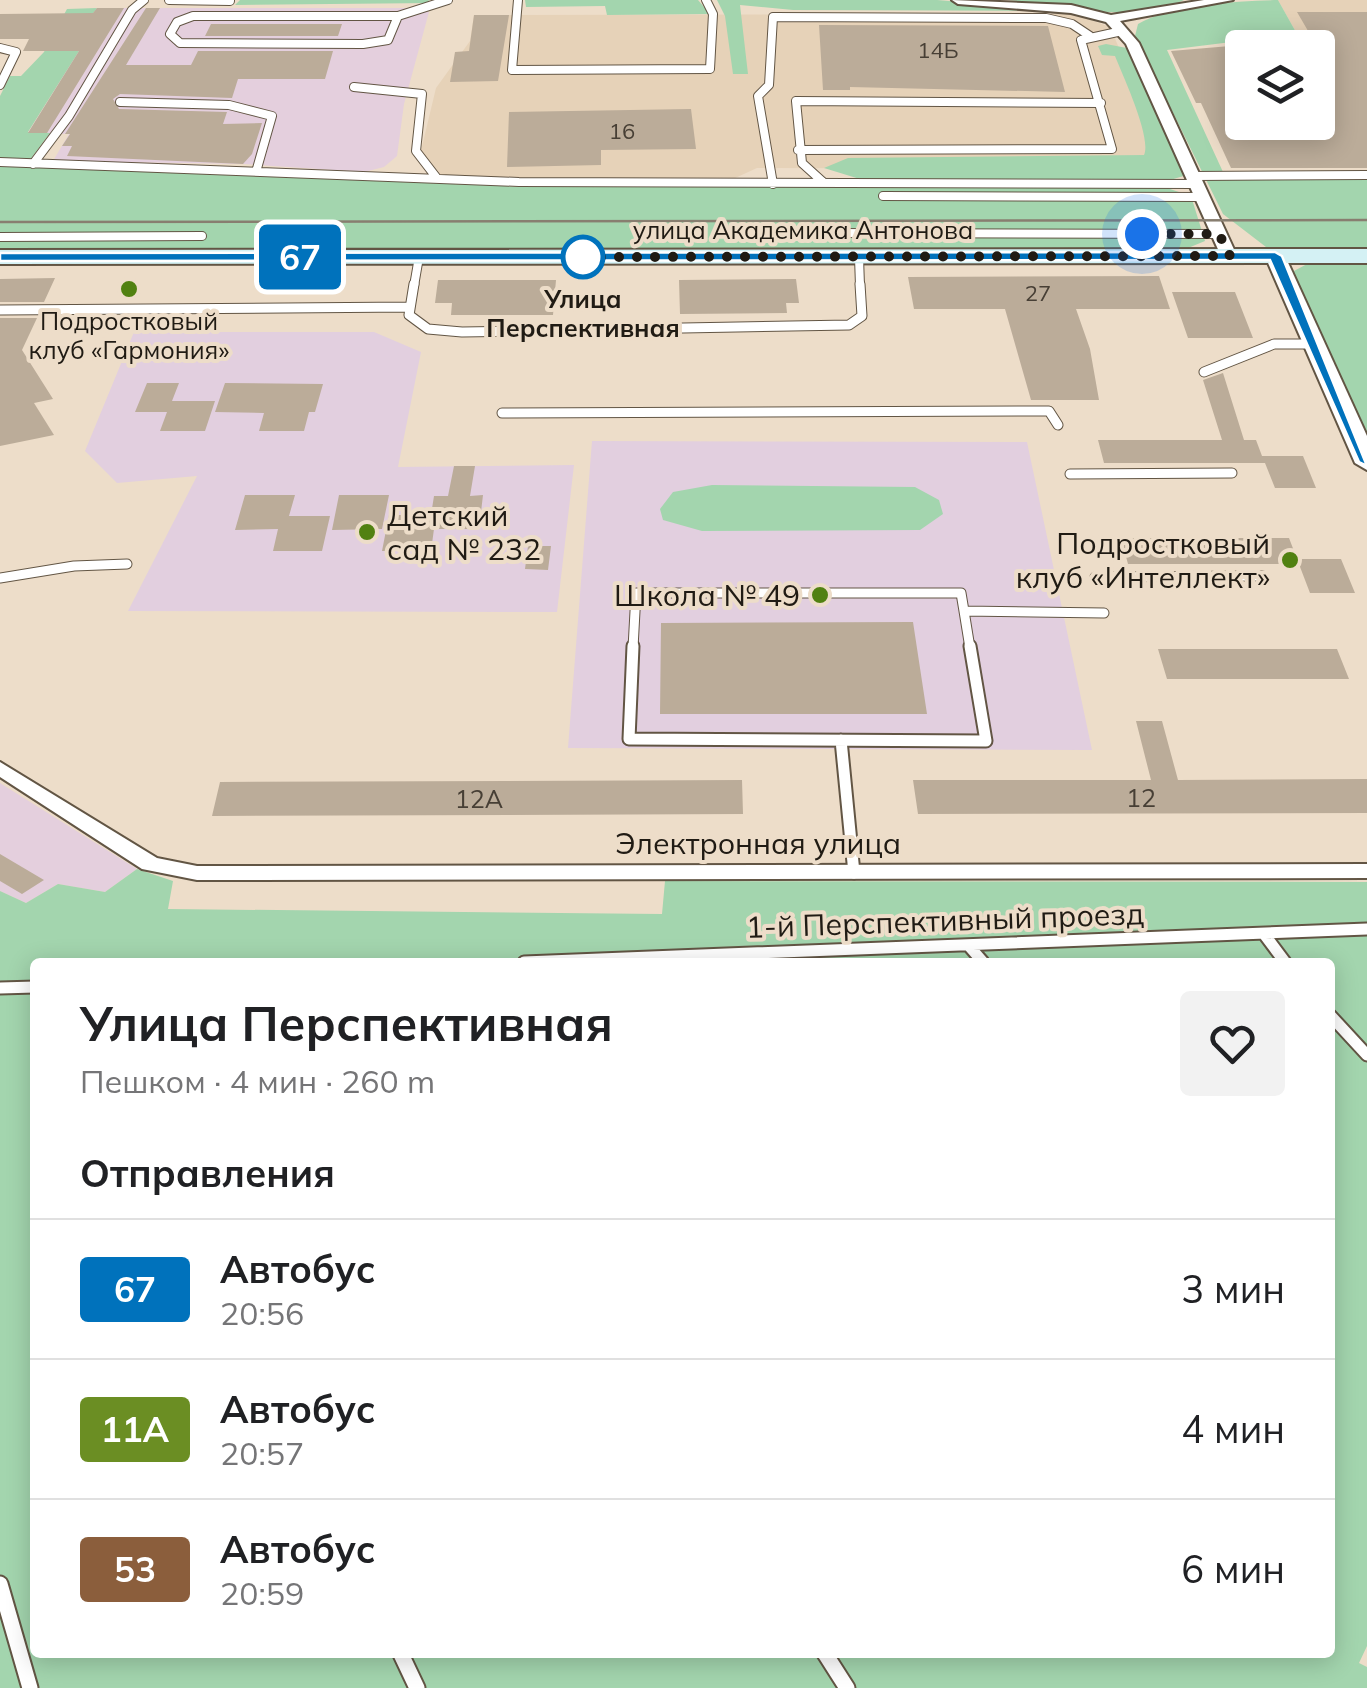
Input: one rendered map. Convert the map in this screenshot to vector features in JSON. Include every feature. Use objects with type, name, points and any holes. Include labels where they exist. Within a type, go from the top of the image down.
[{"type":"main road","name":"улица Академика Антонова","points":[[0,257],[1367,256]]},
{"type":"street","points":[[958,0],[1071,9],[1117,25],[1195,2],[1227,0]]},
{"type":"street","points":[[1117,25],[1230,256]]},
{"type":"street","points":[[1275,256],[1367,462]]},
{"type":"street","name":"Электронная улица","points":[[0,768],[150,864],[197,873],[1367,872]]},
{"type":"lane","points":[[33,164],[69,116],[132,10],[144,0]]},
{"type":"lane","points":[[169,0],[230,1]]},
{"type":"lane","points":[[398,16],[388,40],[364,44],[180,43],[170,34],[177,22],[193,16],[398,16],[448,0]]},
{"type":"lane","points":[[518,0],[512,70],[710,69],[713,14],[706,0]]},
{"type":"lane","points":[[773,184],[758,96],[768,85],[773,17],[1046,18],[1072,24],[1090,36]]},
{"type":"lane","points":[[798,150],[1112,150],[1081,40],[1117,25]]},
{"type":"lane","points":[[0,48],[16,52],[0,85]]},
{"type":"lane","points":[[354,87],[422,94],[413,154],[420,168],[440,180]]},
{"type":"lane","points":[[824,184],[802,163],[796,101],[1100,103]]},
{"type":"lane","points":[[120,102],[229,105],[272,116],[256,172]]},
{"type":"lane","points":[[0,162],[440,180],[1198,186]]},
{"type":"lane","points":[[883,196],[1198,186],[1367,174]]},
{"type":"lane","points":[[826,233],[1219,234]]},
{"type":"lane","points":[[0,237],[202,236]]},
{"type":"lane","points":[[419,257],[410,308],[414,323],[428,329],[462,332],[849,325],[862,316],[859,257]]},
{"type":"lane","points":[[0,310],[410,308]]},
{"type":"lane","points":[[1204,372],[1258,354],[1274,344],[1314,344]]},
{"type":"lane","points":[[502,412],[1048,411],[1058,426]]},
{"type":"lane","points":[[1070,474],[1232,473]]},
{"type":"lane","points":[[0,578],[74,566],[128,564]]},
{"type":"lane","points":[[1095,577],[1263,576]]},
{"type":"lane","points":[[961,592],[964,611],[986,741],[629,739],[636,593],[961,592]]},
{"type":"lane","points":[[964,611],[1104,612]]},
{"type":"lane","points":[[841,740],[854,873]]},
{"type":"lane","name":"1-й Перспективный проезд","points":[[680,958],[1367,930]]},
{"type":"lane","points":[[1264,934],[1281,958]]},
{"type":"lane","points":[[969,946],[980,958]]},
{"type":"lane","points":[[0,988],[30,987]]},
{"type":"lane","points":[[1335,1021],[1367,1055]]},
{"type":"lane","points":[[0,1584],[30,1688]]},
{"type":"lane","points":[[403,1658],[417,1688]]},
{"type":"lane","points":[[828,1658],[847,1688]]},
{"type":"shaded area","points":[[1278,0],[1367,0],[1367,34],[1295,30]]},
{"type":"shaded area","points":[[97,8],[415,8],[429,12],[404,104],[397,156],[384,167],[364,172],[243,164],[53,161],[69,134],[28,133],[95,25],[86,24]]},
{"type":"shaded area","points":[[1075,14],[1110,27],[1171,169],[757,168],[733,179],[608,180],[438,176],[425,170],[420,155],[436,88],[470,41],[474,15]]},
{"type":"shaded area","points":[[134,332],[374,332],[421,352],[398,467],[574,465],[557,612],[128,611],[197,476],[117,483],[85,451]]},
{"type":"shaded area","name":"Школа № 49","points":[[592,441],[1027,442],[1092,750],[568,748]]},
{"type":"shaded area","points":[[0,783],[137,869],[105,892],[58,884],[26,903],[0,891]]},
{"type":"green space","points":[[240,0],[428,0],[433,3],[235,5]]},
{"type":"green space","points":[[525,0],[698,0],[710,14],[607,15],[605,6],[526,7]]},
{"type":"green space","points":[[717,0],[937,0],[1068,11],[793,10],[740,5],[748,74],[733,74],[725,16]]},
{"type":"green space","points":[[1008,0],[1184,0],[1164,7],[1120,12]]},
{"type":"green space","points":[[1278,0],[1295,30],[1225,30],[1225,43],[1167,50],[1223,172],[1367,172],[1367,249],[1266,247],[1223,214],[1135,36],[1138,24],[1152,17],[1245,1]]},
{"type":"green space","points":[[97,8],[86,23],[96,24],[28,132],[50,133],[29,161],[0,160],[0,96],[10,76],[21,76],[44,52],[67,9]]},
{"type":"green space","points":[[1098,46],[1132,49],[1187,175],[1170,180],[863,180],[824,168],[848,158],[1144,155],[1140,121],[1115,56],[1102,55]]},
{"type":"green space","points":[[0,166],[526,187],[1164,187],[1191,196],[1205,241],[1188,248],[0,249]]},
{"type":"green space","points":[[1367,262],[1367,444],[1292,272],[1309,263]]},
{"type":"green space","points":[[712,485],[915,487],[939,500],[943,514],[920,530],[702,531],[663,520],[660,509],[673,492]]},
{"type":"green space","points":[[137,869],[173,881],[168,909],[662,914],[665,881],[1367,882],[1367,1646],[1359,1663],[1367,1667],[1367,1688],[0,1688],[0,891],[26,903],[58,884],[105,892]]},
{"type":"building","points":[[97,8],[124,8],[47,133],[28,133],[79,51],[23,51],[29,39],[0,39],[0,14],[93,13]]},
{"type":"building","points":[[146,8],[160,8],[126,65],[191,65],[198,51],[333,51],[325,79],[238,79],[232,98],[120,94],[113,99],[119,109],[227,112],[223,124],[262,123],[252,154],[243,164],[67,156],[72,146],[62,146],[70,134],[65,134]]},
{"type":"building","points":[[1297,12],[1367,12],[1367,168],[1231,168],[1171,51],[1225,46],[1225,140],[1335,140],[1335,30],[1308,30]]},
{"type":"building","points":[[474,15],[509,15],[498,81],[450,82],[455,52],[469,51]]},
{"type":"building","points":[[211,24],[342,24],[338,36],[205,36]]},
{"type":"building","points":[[819,25],[1048,26],[1065,92],[850,87],[823,90]]},
{"type":"building","points":[[691,109],[696,149],[601,150],[601,165],[507,167],[509,112]]},
{"type":"building","points":[[1159,276],[1170,309],[1076,309],[1090,349],[1099,400],[1031,400],[1005,309],[914,309],[908,277]]},
{"type":"building","points":[[55,278],[44,302],[0,302],[0,279]]},
{"type":"building","points":[[796,279],[799,303],[786,303],[787,313],[680,314],[679,280]]},
{"type":"building","points":[[438,280],[556,280],[553,315],[451,315],[452,303],[435,303]]},
{"type":"building","points":[[1172,292],[1235,292],[1253,338],[1188,338]]},
{"type":"building","points":[[0,318],[37,318],[22,350],[53,399],[34,403],[54,435],[0,446]]},
{"type":"building","points":[[1223,373],[1244,440],[1256,440],[1262,456],[1303,456],[1316,488],[1275,488],[1265,463],[1104,463],[1098,440],[1222,440],[1203,380]]},
{"type":"building","points":[[147,383],[179,383],[172,401],[215,401],[205,431],[160,431],[167,412],[135,412]]},
{"type":"building","points":[[225,383],[323,384],[315,412],[309,412],[304,431],[259,431],[264,413],[215,412]]},
{"type":"building","points":[[454,466],[475,466],[470,496],[483,495],[479,529],[434,529],[431,551],[382,551],[389,515],[431,515],[434,496],[448,496]]},
{"type":"building","points":[[245,495],[295,495],[289,516],[330,516],[322,551],[273,551],[278,529],[235,530]]},
{"type":"building","points":[[339,495],[389,495],[382,529],[332,530]]},
{"type":"building","points":[[1121,538],[1289,538],[1299,564],[1128,564]]},
{"type":"building","points":[[528,546],[551,546],[548,570],[525,569]]},
{"type":"building","points":[[1297,559],[1341,559],[1355,593],[1310,593]]},
{"type":"building","points":[[913,622],[927,714],[660,714],[661,623]]},
{"type":"building","points":[[1158,649],[1337,649],[1349,679],[1167,679]]},
{"type":"building","points":[[1136,721],[1162,721],[1178,780],[1367,779],[1367,813],[918,814],[913,780],[1151,780]]},
{"type":"building","points":[[742,780],[743,814],[212,816],[220,782]]},
{"type":"building","points":[[0,854],[44,880],[22,894],[0,881]]},
{"type":"tram line","points":[[0,222],[1367,220]]},
{"type":"bus line","name":"67","points":[[0,257],[1275,256],[1367,462]]},
{"type":"place","name":"Улица Перспективная","points":[[583,257]]},
{"type":"place","name":"Подростковый клуб «Гармония»","points":[[129,289]]},
{"type":"place","name":"Детский сад № 232","points":[[367,532]]},
{"type":"place","name":"Подростковый клуб «Интеллект»","points":[[1290,560]]},
{"type":"place","name":"Школа № 49","points":[[820,595]]},
{"type":"route","points":[[583,257],[1230,256],[1219,234],[1142,234]]}]
